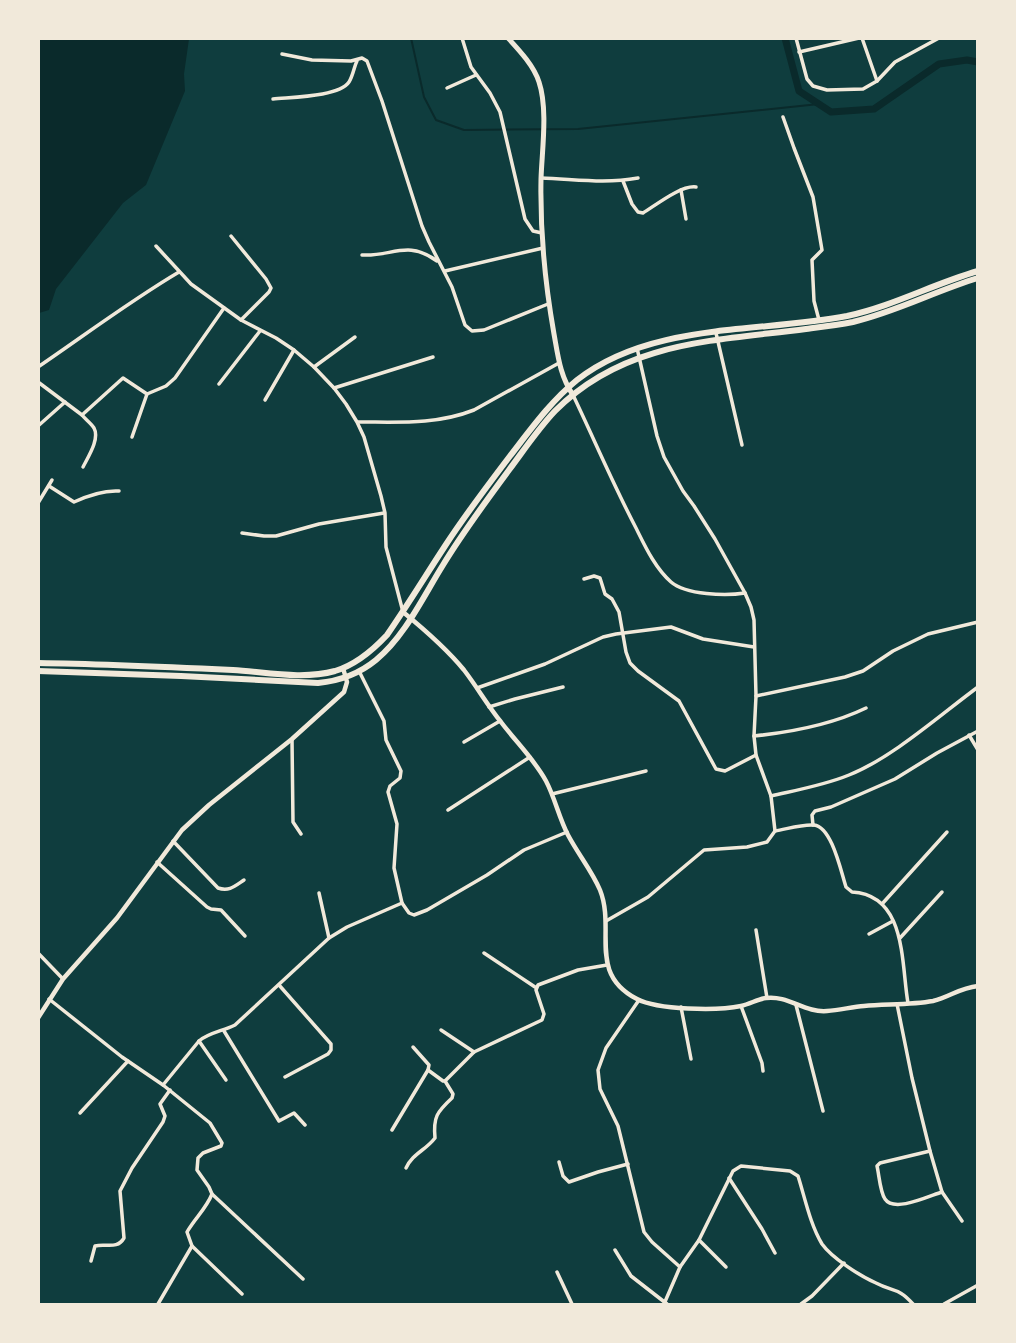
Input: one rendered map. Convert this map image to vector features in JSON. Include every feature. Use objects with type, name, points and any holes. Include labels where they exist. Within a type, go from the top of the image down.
[{"type":"highway","points":[[38,663],[296,674],[319,674],[343,668],[379,644],[477,499],[531,428],[568,388],[588,373],[637,348],[716,332],[848,316],[886,305],[948,279],[978,271]]},
{"type":"highway","points":[[38,671],[318,683],[346,678],[386,651],[484,504],[544,424],[573,395],[612,369],[638,357],[675,347],[856,321],[892,311],[978,278]]},
{"type":"main road","points":[[509,38],[532,67],[542,92],[542,233],[548,304],[559,363],[573,395]]},
{"type":"street","points":[[462,38],[476,75],[496,102],[525,219],[533,231],[542,233]]},
{"type":"street","points":[[796,38],[807,79],[813,86],[827,90],[863,89],[877,81],[895,62],[939,38]]},
{"type":"street","points":[[799,52],[861,38],[877,81]]},
{"type":"street","points":[[282,54],[312,60],[351,61],[362,58],[367,61],[422,226],[445,271],[465,325],[472,331],[484,330],[548,304]]},
{"type":"street","points":[[272,99],[321,94],[346,86],[357,60]]},
{"type":"street","points":[[447,88],[476,75]]},
{"type":"street","points":[[783,117],[813,197],[822,250],[812,260],[814,301],[819,320]]},
{"type":"street","points":[[541,178],[590,182],[638,178]]},
{"type":"street","points":[[623,181],[632,204],[638,212],[643,213],[681,190],[690,186],[696,187]]},
{"type":"street","points":[[681,190],[686,219]]},
{"type":"street","points":[[231,236],[267,279],[271,288],[241,320]]},
{"type":"street","points":[[156,246],[191,284],[241,320],[294,350],[314,367],[334,388],[358,422],[385,513],[386,547],[403,612],[435,639],[463,669],[542,775],[567,832],[600,891],[607,965],[610,975],[626,993],[654,1005],[718,1009],[741,1006],[767,998],[784,998],[813,1011],[827,1011],[930,1001],[957,990],[978,986]]},
{"type":"street","points":[[445,271],[543,248]]},
{"type":"street","points":[[362,255],[375,256],[402,249],[412,250],[429,255],[440,263]]},
{"type":"street","points":[[38,367],[180,272]]},
{"type":"street","points":[[132,437],[147,394],[175,379],[224,308]]},
{"type":"street","points":[[219,384],[260,331]]},
{"type":"street","points":[[716,332],[742,444]]},
{"type":"street","points":[[314,367],[355,337]]},
{"type":"street","points":[[637,348],[664,457],[715,538],[745,593],[754,621],[754,736],[756,755],[771,796],[775,831]]},
{"type":"street","points":[[265,400],[294,350]]},
{"type":"street","points":[[334,388],[433,357]]},
{"type":"street","points":[[358,422],[425,422],[459,416],[559,363]]},
{"type":"street","points":[[82,415],[123,378],[147,394]]},
{"type":"street","points":[[38,382],[82,415],[96,432],[83,467]]},
{"type":"street","points":[[573,395],[631,519],[662,572],[671,582],[687,590],[727,595],[745,593]]},
{"type":"street","points":[[38,426],[65,402]]},
{"type":"street","points":[[38,503],[52,480]]},
{"type":"street","points":[[49,485],[74,502],[87,496],[119,491]]},
{"type":"street","points":[[242,533],[276,536],[319,524],[385,513]]},
{"type":"street","points":[[584,579],[594,576],[600,578],[604,594],[614,601],[619,612],[630,663],[679,701],[716,769],[725,771],[756,755]]},
{"type":"street","points":[[756,696],[845,677],[863,671],[893,651],[928,634],[978,622]]},
{"type":"street","points":[[477,688],[545,664],[603,637],[624,633],[671,627],[703,639],[754,647]]},
{"type":"street","points":[[38,1018],[63,979],[117,918],[182,830],[208,805],[292,739],[344,691],[347,685],[343,668]]},
{"type":"street","points":[[359,671],[379,708],[388,746],[401,771],[400,778],[390,786],[388,792],[397,824],[394,868],[402,903],[409,913],[414,915],[427,910],[524,850],[567,832]]},
{"type":"street","points":[[489,707],[563,687]]},
{"type":"street","points":[[771,796],[849,775],[892,751],[978,687]]},
{"type":"street","points":[[754,736],[788,733],[846,718],[866,708]]},
{"type":"street","points":[[464,742],[500,721]]},
{"type":"street","points":[[813,825],[812,815],[815,811],[831,807],[895,779],[937,752],[978,731]]},
{"type":"street","points":[[969,735],[978,750]]},
{"type":"street","points":[[292,739],[293,822],[301,834]]},
{"type":"street","points":[[449,810],[530,757]]},
{"type":"street","points":[[552,794],[646,771]]},
{"type":"street","points":[[604,922],[648,897],[704,850],[747,847],[766,842],[775,831],[813,825],[821,827],[830,839],[846,887],[852,892],[866,893],[882,904],[893,921],[900,938],[908,1003]]},
{"type":"street","points":[[882,904],[947,832]]},
{"type":"street","points":[[173,841],[218,888],[230,890],[244,880]]},
{"type":"street","points":[[157,862],[207,907],[221,910],[245,936]]},
{"type":"street","points":[[900,938],[942,892]]},
{"type":"street","points":[[319,893],[329,938]]},
{"type":"street","points":[[163,1085],[204,1036],[235,1025],[329,938],[402,903]]},
{"type":"street","points":[[869,934],[893,921]]},
{"type":"street","points":[[756,930],[767,998]]},
{"type":"street","points":[[38,953],[63,979]]},
{"type":"street","points":[[445,1081],[474,1052],[542,1020],[544,1014],[536,987],[484,953]]},
{"type":"street","points":[[536,987],[578,970],[607,965]]},
{"type":"street","points":[[279,985],[331,1044],[328,1054],[285,1077]]},
{"type":"street","points":[[49,999],[210,1123],[221,1140],[221,1146],[203,1153],[198,1158],[197,1170],[212,1194],[303,1279]]},
{"type":"street","points":[[639,1000],[606,1048],[598,1070],[600,1089],[618,1126],[644,1232],[680,1267]]},
{"type":"street","points":[[897,1004],[912,1078],[942,1192],[962,1222]]},
{"type":"street","points":[[796,1005],[823,1111]]},
{"type":"street","points":[[741,1006],[764,1070]]},
{"type":"street","points":[[681,1007],[691,1059]]},
{"type":"street","points":[[441,1030],[474,1052]]},
{"type":"street","points":[[224,1031],[279,1121],[294,1113],[305,1125]]},
{"type":"street","points":[[199,1041],[226,1080]]},
{"type":"street","points":[[978,1046],[978,1083]]},
{"type":"street","points":[[392,1130],[428,1070],[429,1065],[413,1047]]},
{"type":"street","points":[[80,1113],[128,1061]]},
{"type":"street","points":[[406,1168],[410,1159],[435,1138],[434,1119],[453,1094],[445,1081],[428,1070]]},
{"type":"street","points":[[91,1261],[95,1246],[114,1246],[123,1241],[120,1191],[163,1122],[165,1116],[160,1104],[170,1090]]},
{"type":"street","points":[[930,1151],[880,1163],[877,1166],[883,1197],[888,1202],[902,1205],[942,1192]]},
{"type":"street","points":[[559,1162],[563,1176],[569,1182],[628,1164]]},
{"type":"street","points":[[615,1250],[631,1276],[665,1304],[680,1267],[699,1240],[733,1171],[741,1166],[790,1171],[798,1176],[805,1202],[822,1243],[844,1263],[876,1283],[901,1292],[913,1304]]},
{"type":"street","points":[[729,1178],[775,1253]]},
{"type":"street","points":[[212,1194],[207,1206],[187,1232],[192,1247],[242,1294]]},
{"type":"street","points":[[699,1240],[726,1267]]},
{"type":"street","points":[[158,1304],[192,1247]]},
{"type":"street","points":[[801,1304],[844,1263]]},
{"type":"street","points":[[557,1272],[572,1304]]},
{"type":"street","points":[[944,1304],[978,1285]]},
{"type":"water","points":[[39,38],[189,39],[184,74],[185,91],[146,185],[123,203],[56,289],[49,310],[39,313]]},
{"type":"waterway","points":[[411,38],[424,97],[436,120],[464,130],[578,129],[819,104]]},
{"type":"waterway","points":[[785,38],[799,91],[831,112],[874,109],[939,64],[967,60],[978,62]]}]
